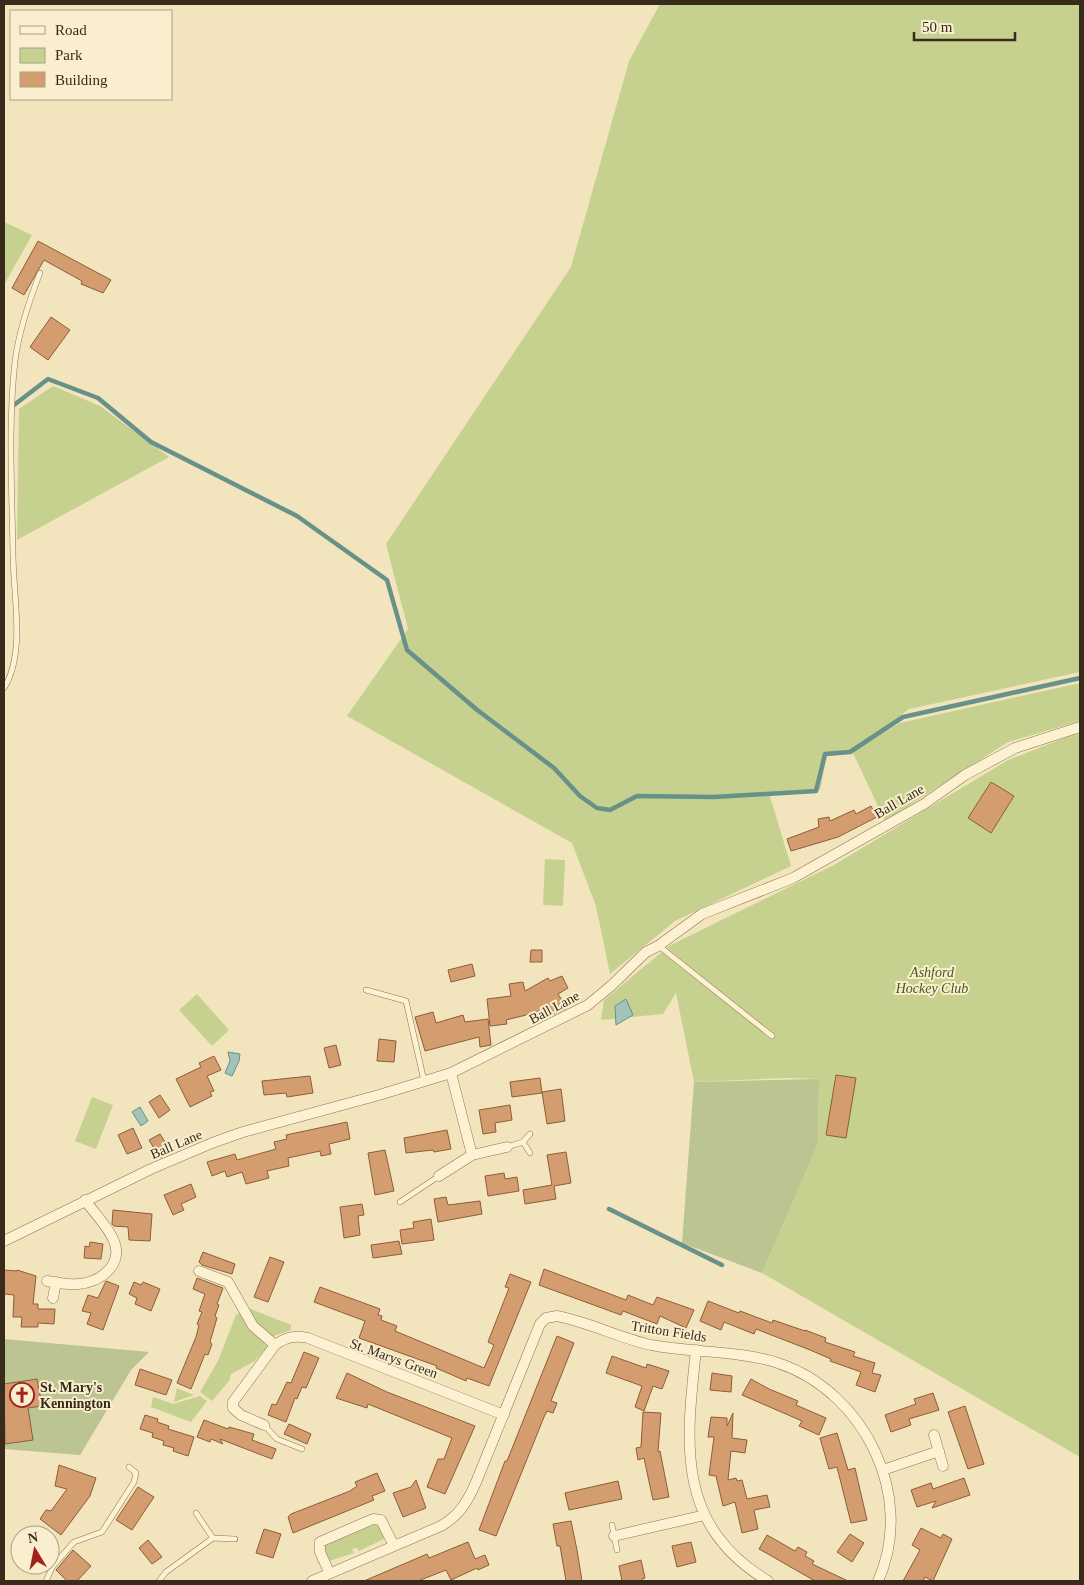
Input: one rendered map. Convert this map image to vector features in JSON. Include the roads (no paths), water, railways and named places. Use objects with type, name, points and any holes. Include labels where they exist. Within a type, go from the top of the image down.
[{"type":"street","name":"Ball Lane","points":[[4,1240],[173,1159],[243,1132],[451,1073],[588,1005],[646,952],[658,946],[702,914],[792,878],[924,804],[965,774],[1015,748],[1080,727]]},
{"type":"street","points":[[451,1073],[472,1155]]},
{"type":"street","points":[[439,1176],[472,1155],[507,1147]]},
{"type":"street","points":[[53,1298],[51,1281],[76,1284],[90,1281],[108,1272],[114,1262],[116,1251],[113,1239],[85,1200]]},
{"type":"street","points":[[199,1271],[228,1282],[253,1326],[275,1345],[232,1404],[234,1409],[241,1415],[264,1425]]},
{"type":"street","name":"Tritton Fields","points":[[312,1581],[329,1572],[440,1526],[460,1512],[469,1499],[540,1324],[550,1317],[561,1317],[652,1345],[768,1360],[792,1368],[815,1381],[835,1396],[857,1421],[873,1445],[883,1470],[890,1502],[891,1526],[887,1555],[878,1581]]},
{"type":"street","name":"St. Marys Green","points":[[275,1345],[291,1337],[308,1338],[504,1415]]},
{"type":"street","points":[[696,1350],[688,1425],[688,1450],[695,1490],[705,1515],[728,1548],[746,1566],[768,1581]]},
{"type":"street","points":[[934,1435],[944,1466]]},
{"type":"street","points":[[883,1470],[939,1451]]},
{"type":"street","points":[[613,1530],[705,1515]]},
{"type":"street","points":[[329,1572],[320,1552],[320,1543],[362,1524],[375,1519],[380,1520],[394,1546]]},
{"type":"lane","points":[[4,688],[11,677],[16,652],[13,556],[13,391],[15,359],[28,304],[40,274]]},
{"type":"lane","points":[[658,946],[772,1036]]},
{"type":"lane","points":[[366,990],[406,1001],[424,1082]]},
{"type":"lane","points":[[507,1147],[523,1142],[530,1134]]},
{"type":"lane","points":[[523,1142],[530,1153]]},
{"type":"lane","points":[[400,1202],[439,1176]]},
{"type":"lane","points":[[264,1425],[277,1439],[302,1449]]},
{"type":"lane","points":[[46,1581],[52,1566],[75,1540],[102,1532],[134,1482],[136,1473],[128,1467]]},
{"type":"lane","points":[[196,1513],[213,1538]]},
{"type":"lane","points":[[613,1530],[617,1550]]},
{"type":"lane","points":[[159,1581],[166,1572],[213,1538],[235,1539]]},
{"type":"water","points":[[626,999],[633,1015],[616,1025],[615,1006]]},
{"type":"water","points":[[228,1052],[240,1054],[232,1076],[225,1073],[230,1061]]},
{"type":"water","points":[[140,1107],[148,1121],[141,1126],[132,1112]]},
{"type":"waterway","points":[[14,405],[48,379],[98,398],[151,442],[297,516],[387,580],[407,650],[476,709],[554,768],[580,796],[597,808],[610,810],[637,796],[714,797],[816,791],[825,754],[850,752],[903,717],[1080,678]]},
{"type":"waterway","points":[[609,1209],[722,1265]]},
{"type":"place","name":"St. Mary's Kennington","points":[[22,1395]]},
{"type":"park label","name":"Ashford Hockey Club","points":[[932,980]]}]
